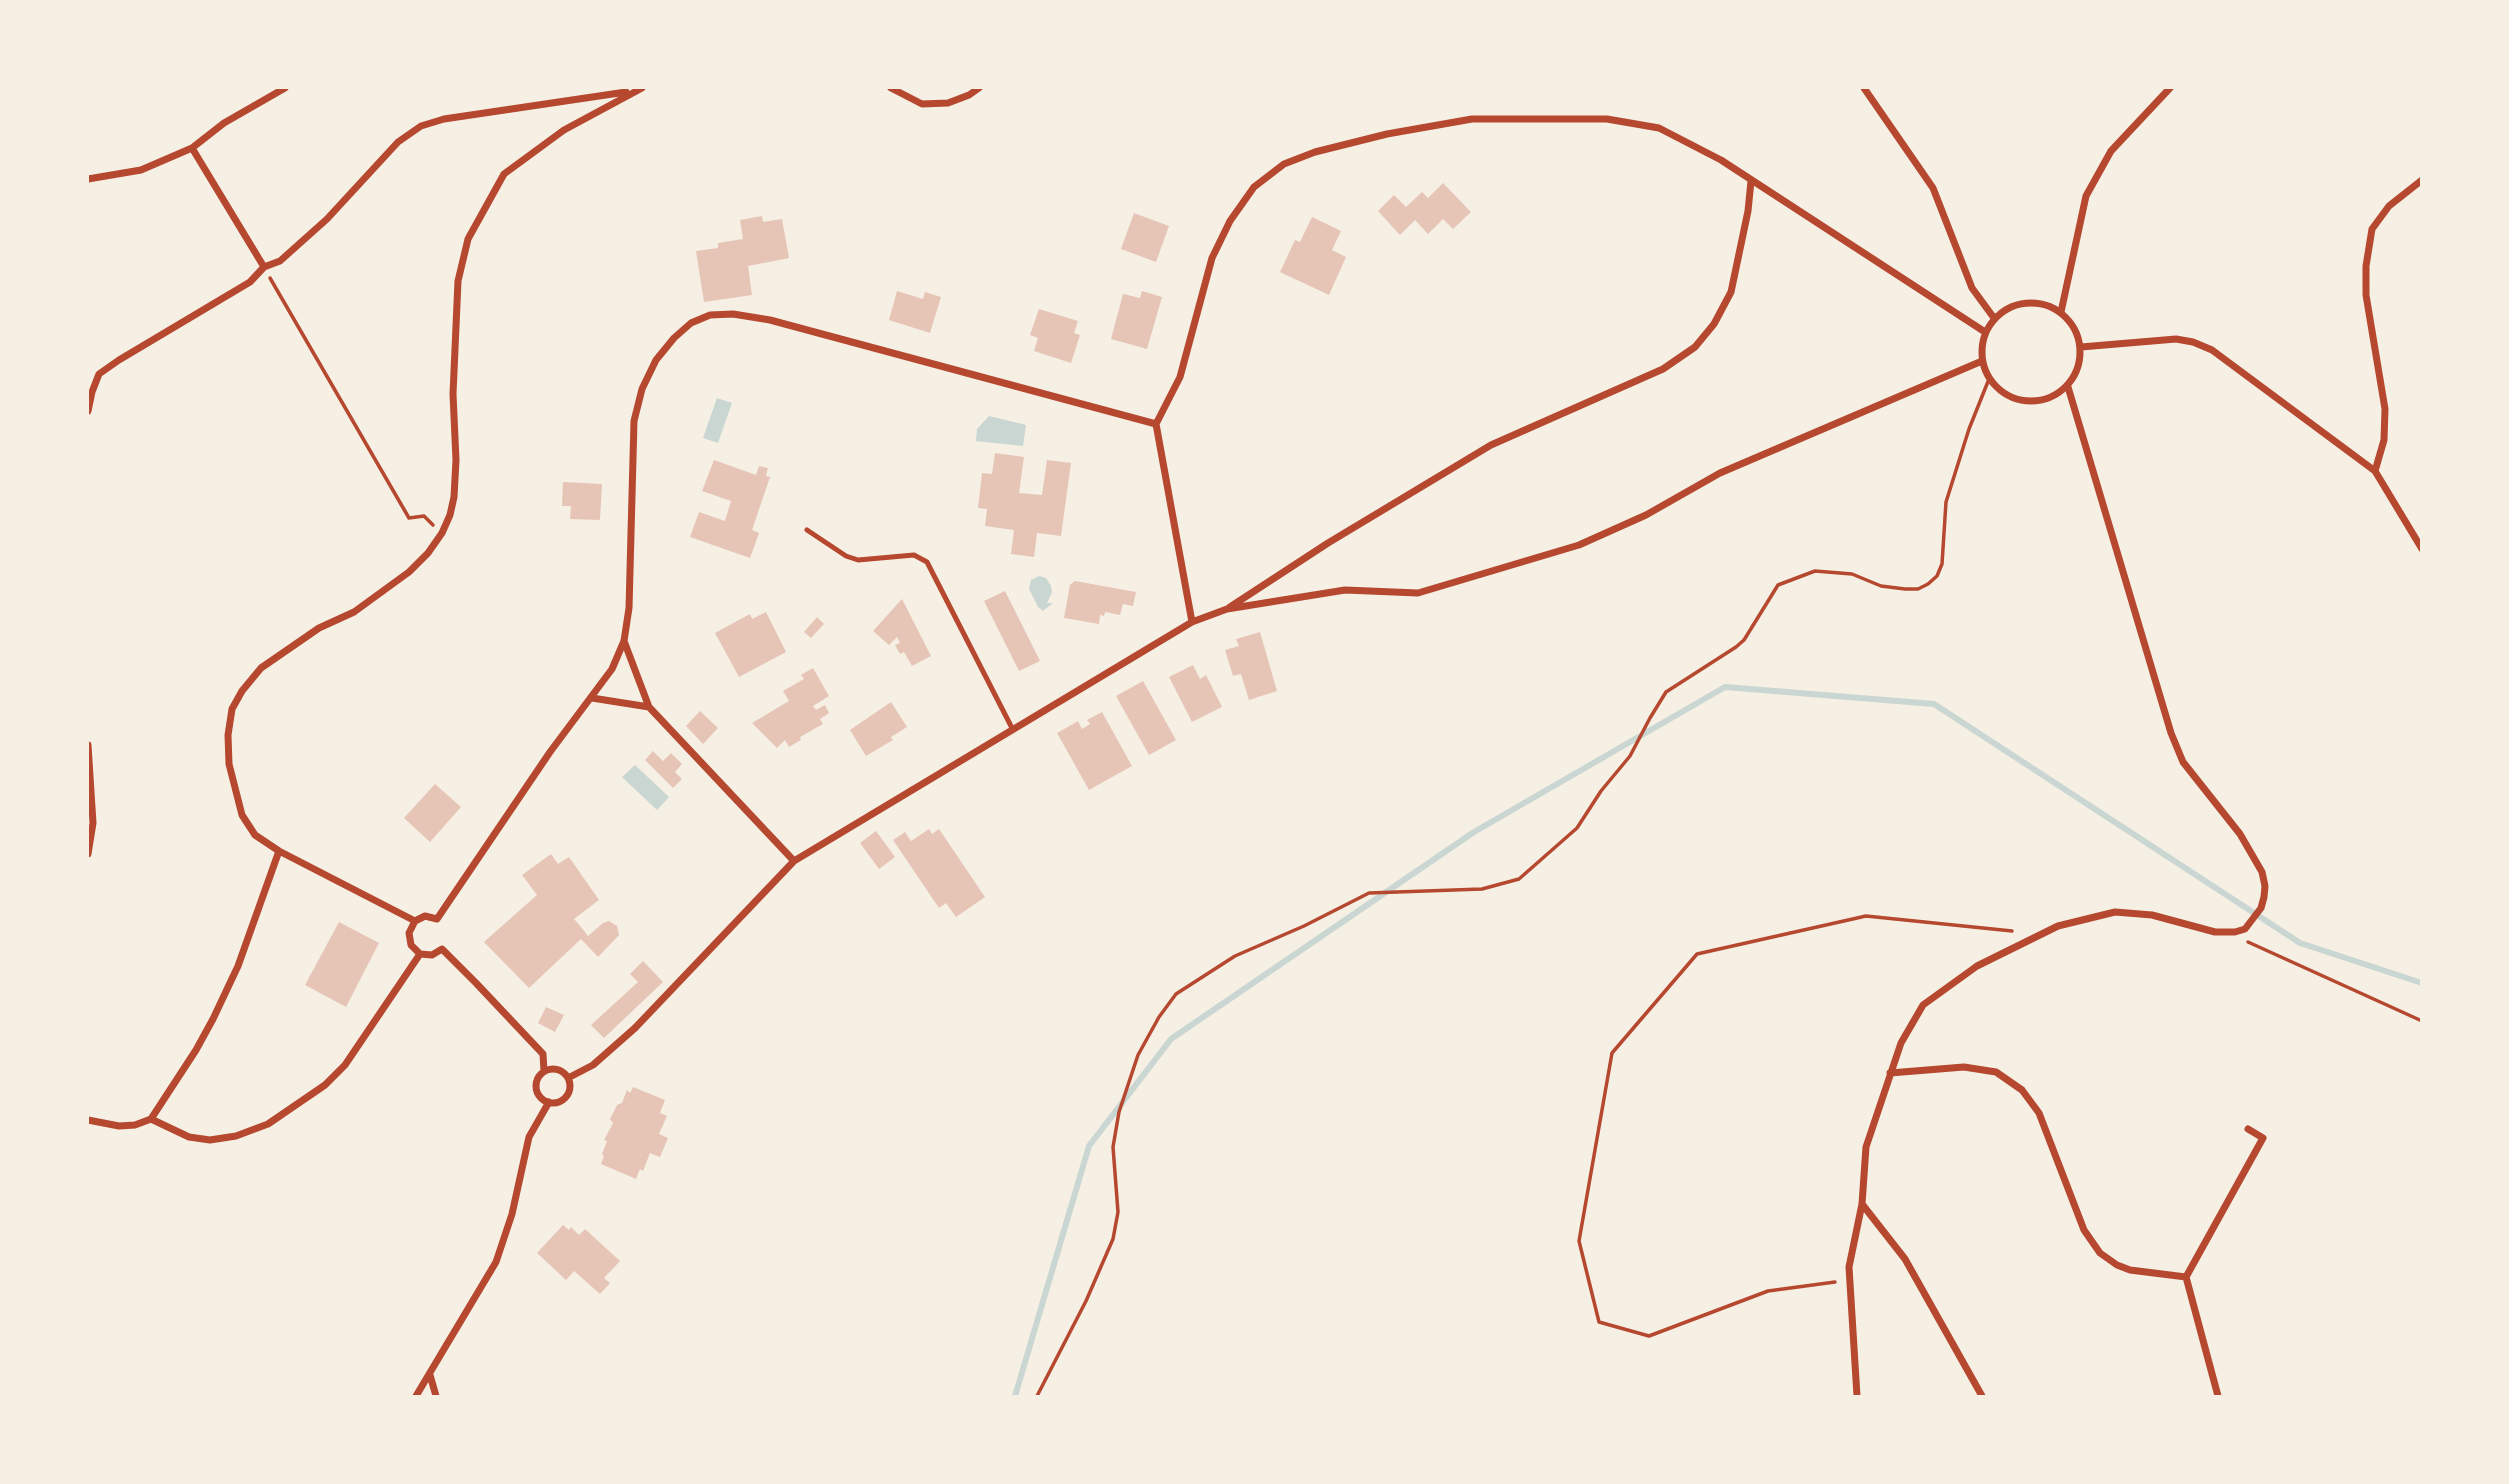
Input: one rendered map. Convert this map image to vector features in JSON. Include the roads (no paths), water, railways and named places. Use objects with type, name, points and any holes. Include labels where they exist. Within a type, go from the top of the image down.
[{"type":"street","points":[[88,179],[141,170],[192,148],[224,123],[285,88]]},
{"type":"street","points":[[88,411],[99,374],[250,282],[264,267],[280,261],[327,219],[398,142],[421,127],[444,118],[642,88]]},
{"type":"street","points":[[891,88],[922,104],[948,103],[979,88]]},
{"type":"street","points":[[1864,88],[1933,188],[1972,288],[1994,318]]},
{"type":"street","points":[[2061,312],[2086,196],[2111,151],[2170,88]]},
{"type":"street","points":[[415,922],[255,835],[242,815],[229,764],[228,735],[232,709],[242,691],[261,668],[319,628],[354,612],[409,572],[428,553],[442,533],[454,497],[456,460],[453,394],[458,281],[468,239],[504,174],[564,130],[633,91]]},
{"type":"street","points":[[1192,622],[1156,424],[1180,377],[1212,258],[1230,221],[1254,187],[1284,164],[1315,152],[1387,134],[1472,119],[1607,119],[1659,128],[1721,160],[1985,332]]},
{"type":"street","points":[[192,148],[264,267]]},
{"type":"street","points":[[2375,471],[2384,440],[2385,409],[2367,295],[2366,266],[2372,229],[2389,206],[2421,180]]},
{"type":"street","points":[[1227,609],[1328,543],[1491,445],[1663,369],[1695,347],[1714,324],[1731,292],[1748,211],[1751,181]]},
{"type":"street","points":[[2039,303],[2061,312],[2071,322],[2081,347],[2080,362],[2068,387],[2053,397],[2036,402],[2018,401],[2001,393],[1989,379],[1982,361],[1985,332],[1994,318],[2015,305],[2039,303]]},
{"type":"street","points":[[544,1071],[543,1054],[442,949],[432,955],[421,954],[411,946],[409,933],[415,922],[425,916],[437,919],[550,752],[612,669],[624,641],[629,608],[635,421],[642,389],[656,360],[691,323],[710,315],[733,314],[770,320],[1156,424]]},
{"type":"street","points":[[2081,347],[2176,339],[2193,342],[2212,351],[2375,471],[2421,549]]},
{"type":"street","points":[[569,1078],[593,1065],[635,1028],[794,861],[1192,622],[1227,609],[1345,590],[1418,593],[1579,545],[1646,515],[1720,473],[1982,361]]},
{"type":"street","points":[[1857,1396],[1849,1267],[1862,1204],[1866,1147],[1901,1043],[1923,1005],[1977,966],[2058,926],[2115,912],[2152,915],[2215,932],[2227,932],[2245,929],[2261,908],[2265,886],[2262,872],[2240,834],[2183,762],[2171,733],[2068,387]]},
{"type":"street","points":[[624,641],[649,707],[794,861]]},
{"type":"street","points":[[592,698],[649,707]]},
{"type":"street","points":[[88,745],[93,823],[88,854]]},
{"type":"street","points":[[88,1120],[119,1126],[135,1125],[151,1119],[196,1050],[239,966],[279,850]]},
{"type":"street","points":[[151,1119],[189,1137],[210,1140],[236,1136],[268,1124],[325,1085],[345,1065],[421,954]]},
{"type":"street","points":[[1890,1073],[1964,1067],[1996,1072],[2022,1090],[2039,1113],[2084,1230],[2100,1253],[2130,1270],[2186,1277]]},
{"type":"street","points":[[560,1070],[569,1078],[570,1089],[560,1101],[549,1102],[540,1097],[536,1086],[544,1071],[560,1070]]},
{"type":"street","points":[[416,1396],[496,1262],[512,1214],[530,1137],[549,1102]]},
{"type":"street","points":[[2218,1396],[2186,1277],[2263,1138],[2248,1129]]},
{"type":"street","points":[[1862,1204],[1905,1259],[1982,1396]]},
{"type":"street","points":[[430,1375],[436,1396]]},
{"type":"lane","points":[[807,530],[846,556],[858,560],[914,555],[927,562],[1013,730]]},
{"type":"waterway","points":[[1015,1396],[1089,1146],[1171,1039],[1474,832],[1725,687],[1934,704],[2300,943],[2422,983]]}]
